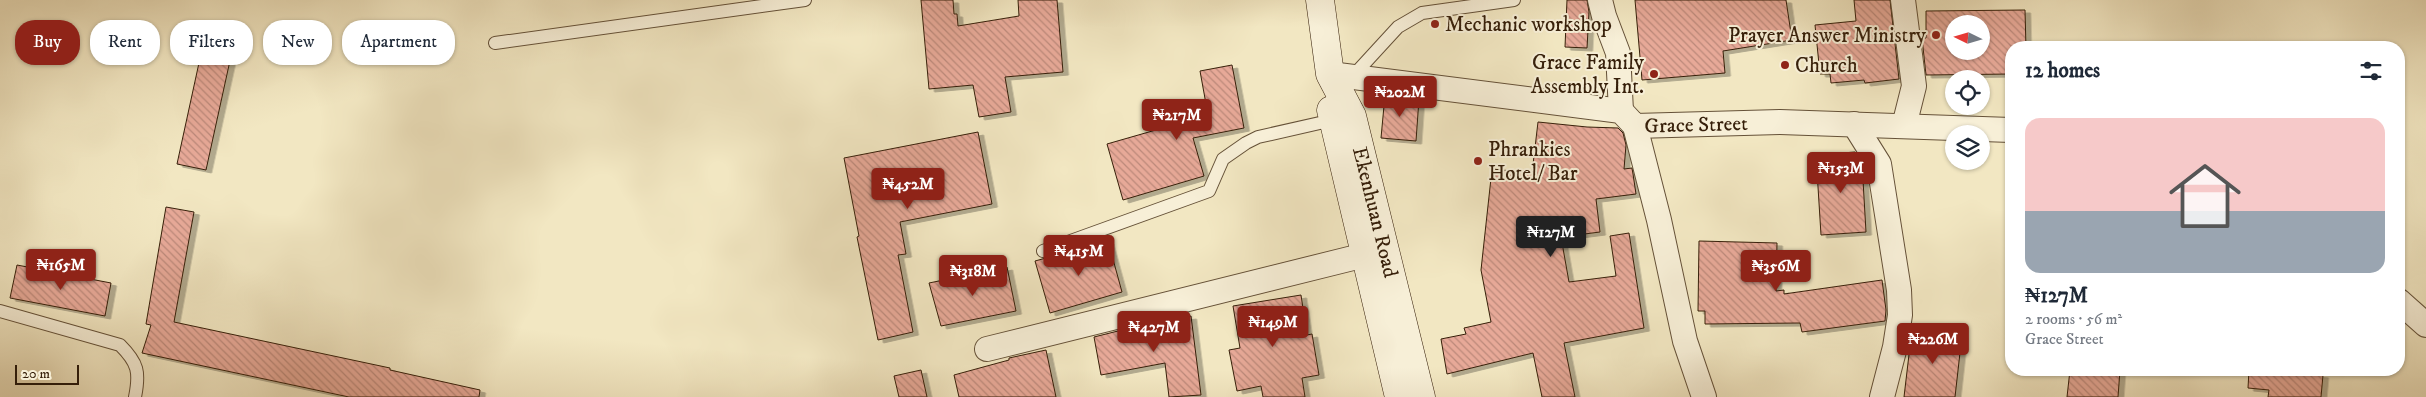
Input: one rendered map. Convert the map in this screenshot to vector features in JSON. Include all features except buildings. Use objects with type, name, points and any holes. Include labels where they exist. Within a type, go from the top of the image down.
[{"type":"main road","name":"Ekenhuan Road","points":[[1303,0],[1334,120],[1399,397]]},
{"type":"main road","name":"Ekenhuan Road","points":[[1320,0],[1342,75],[1421,397]]},
{"type":"street","points":[[1600,0],[1618,53],[1628,118],[1660,220],[1685,341],[1704,397]]},
{"type":"street","points":[[1903,0],[1914,86],[1904,126]]},
{"type":"street","name":"Grace Street","points":[[1342,75],[1628,118],[2005,130]]},
{"type":"street","points":[[1854,124],[1879,164],[1899,290],[1900,315],[1895,347],[1882,397]]},
{"type":"street","points":[[987,348],[1365,254]]},
{"type":"street","points":[[2405,306],[2426,325]]},
{"type":"lane","points":[[495,43],[805,0]]},
{"type":"lane","points":[[1342,75],[1398,27],[1422,13],[1514,0]]},
{"type":"lane","points":[[1043,251],[1209,191],[1223,159],[1258,137],[1334,120]]},
{"type":"lane","points":[[0,311],[120,345],[134,359],[139,380],[135,397]]},
{"type":"place","name":"Mechanic workshop","points":[[1435,24]]},
{"type":"place","name":"Prayer Answer Ministry","points":[[1936,35]]},
{"type":"place","name":"Church","points":[[1785,65]]},
{"type":"place","name":"Grace Family Assembly Int.","points":[[1654,74]]},
{"type":"place","name":"Phrankies Hotel/ Bar","points":[[1478,161]]}]
